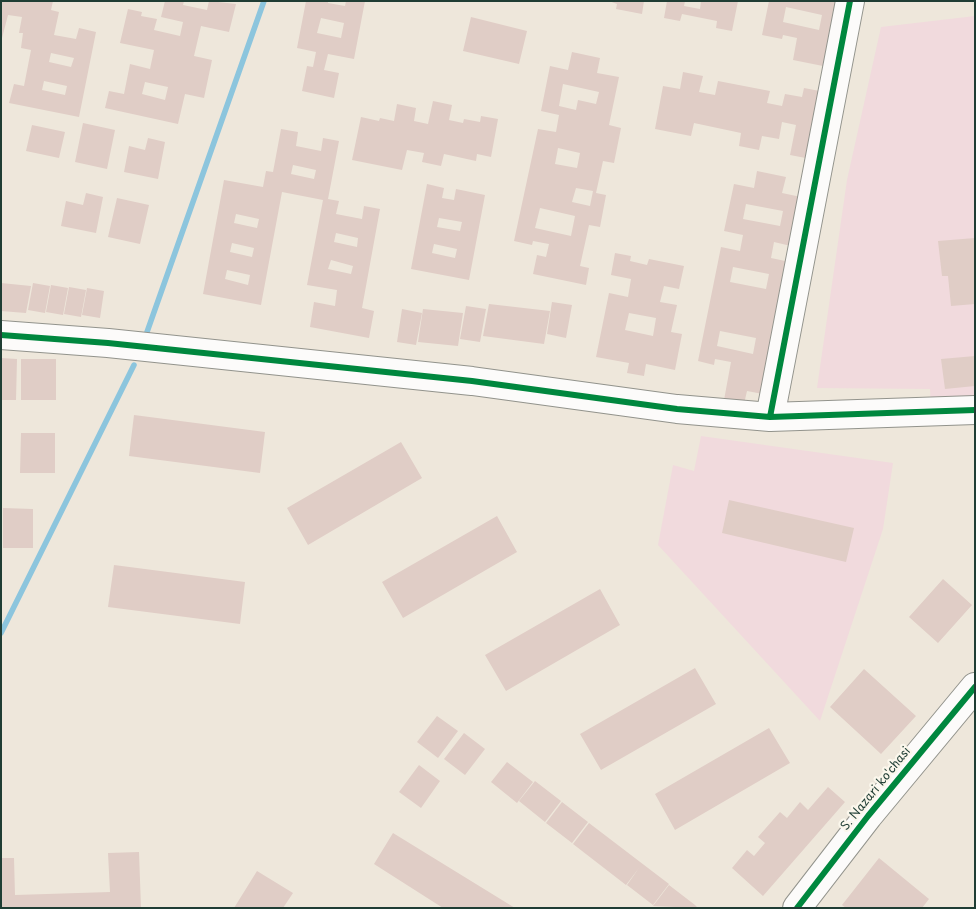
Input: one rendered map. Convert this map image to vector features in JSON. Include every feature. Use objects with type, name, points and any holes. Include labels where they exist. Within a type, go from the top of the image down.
[{"type":"street","points":[[770,417],[850,1]]},
{"type":"street","points":[[1,335],[108,343],[472,381],[677,409],[770,417],[975,410]]},
{"type":"street","name":"S. Nazari ko'chasi","points":[[798,908],[868,816],[975,687]]},
{"type":"shaded area","points":[[975,16],[975,403],[931,407],[930,389],[817,388],[847,180],[881,27]]},
{"type":"shaded area","points":[[701,436],[893,463],[883,529],[820,721],[658,545],[673,465],[694,471]]},
{"type":"building","points":[[1,1],[53,1],[51,10],[59,12],[54,35],[76,39],[79,28],[96,32],[79,117],[9,103],[14,84],[24,86],[31,50],[21,48],[23,33],[19,33],[22,17],[8,15],[1,42]],"holes":[[[51,53],[74,58],[71,67],[49,62]],[[44,81],[67,86],[65,95],[42,90]]]},
{"type":"building","points":[[165,1],[184,1],[183,5],[207,10],[209,1],[236,4],[229,32],[201,26],[194,56],[212,60],[204,98],[185,94],[178,124],[105,108],[109,91],[124,94],[130,64],[150,69],[154,50],[120,43],[128,9],[142,12],[141,16],[157,19],[154,30],[180,36],[183,22],[161,17]],"holes":[[[145,82],[168,87],[165,100],[142,94]]]},
{"type":"building","points":[[306,1],[328,1],[328,3],[345,6],[346,1],[365,1],[354,59],[328,54],[324,70],[339,73],[334,98],[302,91],[307,66],[313,67],[316,52],[297,48]],"holes":[[[321,18],[344,23],[341,38],[317,33]]]},
{"type":"building","points":[[609,1],[644,1],[642,14],[616,9],[617,4]]},
{"type":"building","points":[[667,1],[685,1],[684,6],[700,9],[701,1],[738,1],[732,31],[716,28],[717,21],[682,14],[680,21],[664,18]]},
{"type":"building","points":[[769,1],[841,1],[828,67],[793,60],[797,38],[783,35],[782,39],[762,35]],"holes":[[[786,7],[822,15],[819,30],[783,22]]]},
{"type":"building","points":[[471,17],[527,31],[519,64],[463,51]]},
{"type":"building","points":[[572,52],[600,58],[597,73],[619,77],[609,125],[621,128],[614,163],[603,161],[596,193],[606,195],[600,227],[589,225],[580,266],[589,268],[586,285],[533,274],[537,255],[546,257],[549,244],[533,241],[532,245],[514,241],[538,129],[556,132],[559,115],[541,111],[550,66],[568,70]],"holes":[[[563,84],[599,92],[596,104],[578,100],[576,110],[559,106]],[[558,148],[580,153],[577,168],[555,164]],[[576,188],[593,191],[590,206],[572,202]],[[540,208],[575,216],[571,236],[535,228]]]},
{"type":"building","points":[[683,72],[703,76],[699,92],[715,95],[718,81],[770,91],[767,103],[782,106],[785,94],[802,97],[804,88],[830,93],[816,160],[790,155],[796,125],[782,122],[779,139],[762,136],[759,150],[739,146],[741,133],[694,123],[691,136],[655,129],[663,86],[680,89]]},
{"type":"building","points":[[433,101],[452,105],[449,120],[463,123],[464,119],[480,122],[481,116],[498,119],[491,157],[477,154],[476,161],[444,154],[441,166],[422,162],[424,153],[407,150],[402,170],[352,160],[361,117],[379,121],[380,118],[394,121],[397,104],[416,108],[414,121],[428,124]]},
{"type":"building","points":[[83,123],[115,130],[107,169],[75,162]]},
{"type":"building","points":[[32,125],[65,132],[59,158],[26,151]]},
{"type":"building","points":[[281,129],[298,132],[296,146],[321,151],[323,138],[339,141],[328,199],[339,201],[336,214],[362,219],[364,206],[380,209],[362,308],[374,311],[369,338],[310,327],[314,302],[335,306],[337,290],[307,285],[323,200],[282,192],[261,305],[203,294],[224,180],[263,187],[266,171],[273,172]],"holes":[[[293,165],[316,170],[314,179],[291,174]],[[236,214],[259,219],[257,228],[234,223]],[[336,233],[358,238],[357,247],[334,242]],[[232,243],[254,248],[252,257],[230,252]],[[331,260],[353,266],[351,274],[328,269]],[[227,270],[250,275],[248,285],[225,279]]]},
{"type":"building","points":[[148,138],[165,142],[158,179],[124,172],[129,146],[145,150]]},
{"type":"building","points":[[757,171],[786,177],[782,193],[801,197],[791,246],[774,242],[771,258],[790,262],[763,394],[747,391],[744,404],[724,400],[731,362],[715,359],[714,365],[698,361],[721,247],[740,251],[743,235],[724,231],[734,184],[754,188]],"holes":[[[746,204],[783,211],[780,226],[743,219]],[[733,267],[769,274],[766,289],[730,282]],[[720,331],[756,338],[753,354],[717,346]]]},
{"type":"building","points":[[427,184],[444,188],[442,198],[454,200],[456,189],[485,195],[469,280],[411,269]],"holes":[[[439,218],[462,222],[460,231],[437,227]],[[434,244],[457,249],[455,258],[432,253]]]},
{"type":"building","points":[[86,193],[103,197],[96,233],[61,226],[66,201],[83,205]]},
{"type":"building","points":[[117,198],[149,205],[140,244],[108,237]]},
{"type":"building","points":[[975,238],[975,304],[951,306],[948,276],[942,276],[938,241]]},
{"type":"building","points":[[615,253],[631,256],[630,261],[647,265],[649,259],[684,266],[679,289],[664,286],[660,302],[677,305],[671,332],[682,334],[675,370],[646,364],[644,376],[627,373],[629,363],[596,357],[609,293],[628,297],[631,279],[611,275]],"holes":[[[629,313],[656,318],[653,336],[625,330]]]},
{"type":"building","points":[[1,283],[31,286],[26,313],[1,311]]},
{"type":"building","points":[[33,283],[50,286],[45,313],[28,310]]},
{"type":"building","points":[[51,285],[68,288],[63,315],[46,312]]},
{"type":"building","points":[[69,287],[86,290],[81,317],[64,314]]},
{"type":"building","points":[[87,288],[104,291],[100,318],[82,315]]},
{"type":"building","points":[[552,302],[572,305],[566,338],[547,334]]},
{"type":"building","points":[[489,304],[550,311],[544,344],[483,336]]},
{"type":"building","points":[[466,306],[486,309],[480,342],[460,339]]},
{"type":"building","points":[[402,309],[422,313],[416,345],[397,342]]},
{"type":"building","points":[[423,309],[463,313],[458,346],[418,342]]},
{"type":"building","points":[[975,356],[975,386],[945,389],[941,359]]},
{"type":"building","points":[[1,358],[17,359],[16,400],[1,400]]},
{"type":"building","points":[[21,359],[56,359],[56,400],[21,400]]},
{"type":"building","points":[[134,415],[265,432],[260,473],[129,456]]},
{"type":"building","points":[[21,433],[55,433],[55,473],[20,473]]},
{"type":"building","points":[[401,442],[422,478],[308,545],[287,508]]},
{"type":"building","points":[[729,500],[854,528],[846,562],[722,533]]},
{"type":"building","points":[[3,508],[33,509],[33,548],[3,548]]},
{"type":"building","points":[[497,516],[517,552],[403,618],[382,582]]},
{"type":"building","points":[[114,565],[245,582],[240,624],[108,607]]},
{"type":"building","points":[[943,579],[972,605],[938,643],[909,617]]},
{"type":"building","points":[[600,589],[620,625],[506,691],[485,655]]},
{"type":"building","points":[[695,668],[716,704],[601,770],[580,734]]},
{"type":"building","points":[[864,669],[916,716],[881,754],[830,707]]},
{"type":"building","points":[[437,716],[458,731],[438,758],[417,742]]},
{"type":"building","points":[[769,728],[790,763],[675,830],[655,794]]},
{"type":"building","points":[[464,733],[485,749],[465,775],[444,759]]},
{"type":"building","points":[[507,762],[533,782],[517,803],[491,782]]},
{"type":"building","points":[[419,765],[440,781],[421,808],[399,792]]},
{"type":"building","points":[[535,781],[561,801],[545,822],[519,801]]},
{"type":"building","points":[[828,787],[845,802],[763,896],[732,868],[747,850],[754,856],[765,843],[758,837],[780,812],[787,818],[800,802],[808,810]]},
{"type":"building","points":[[562,802],[588,822],[572,843],[546,823]]},
{"type":"building","points":[[589,823],[669,884],[653,905],[627,885],[639,868],[626,885],[573,844]]},
{"type":"building","points":[[393,833],[515,908],[443,908],[374,864]]},
{"type":"building","points":[[139,852],[141,908],[1,908],[1,858],[14,858],[15,895],[110,892],[108,853]]},
{"type":"building","points":[[879,858],[929,899],[922,908],[846,908],[842,905]]},
{"type":"building","points":[[257,871],[293,893],[283,908],[234,908]]},
{"type":"building","points":[[669,885],[695,905],[698,908],[653,906]]},
{"type":"waterway","points":[[147,332],[264,1]]},
{"type":"waterway","points":[[1,633],[134,365]]},
{"type":"cycle path","points":[[770,417],[850,1]]},
{"type":"cycle path","points":[[1,335],[108,343],[472,381],[677,409],[770,417],[975,410]]},
{"type":"cycle path","points":[[797,908],[868,816],[975,687]]}]
